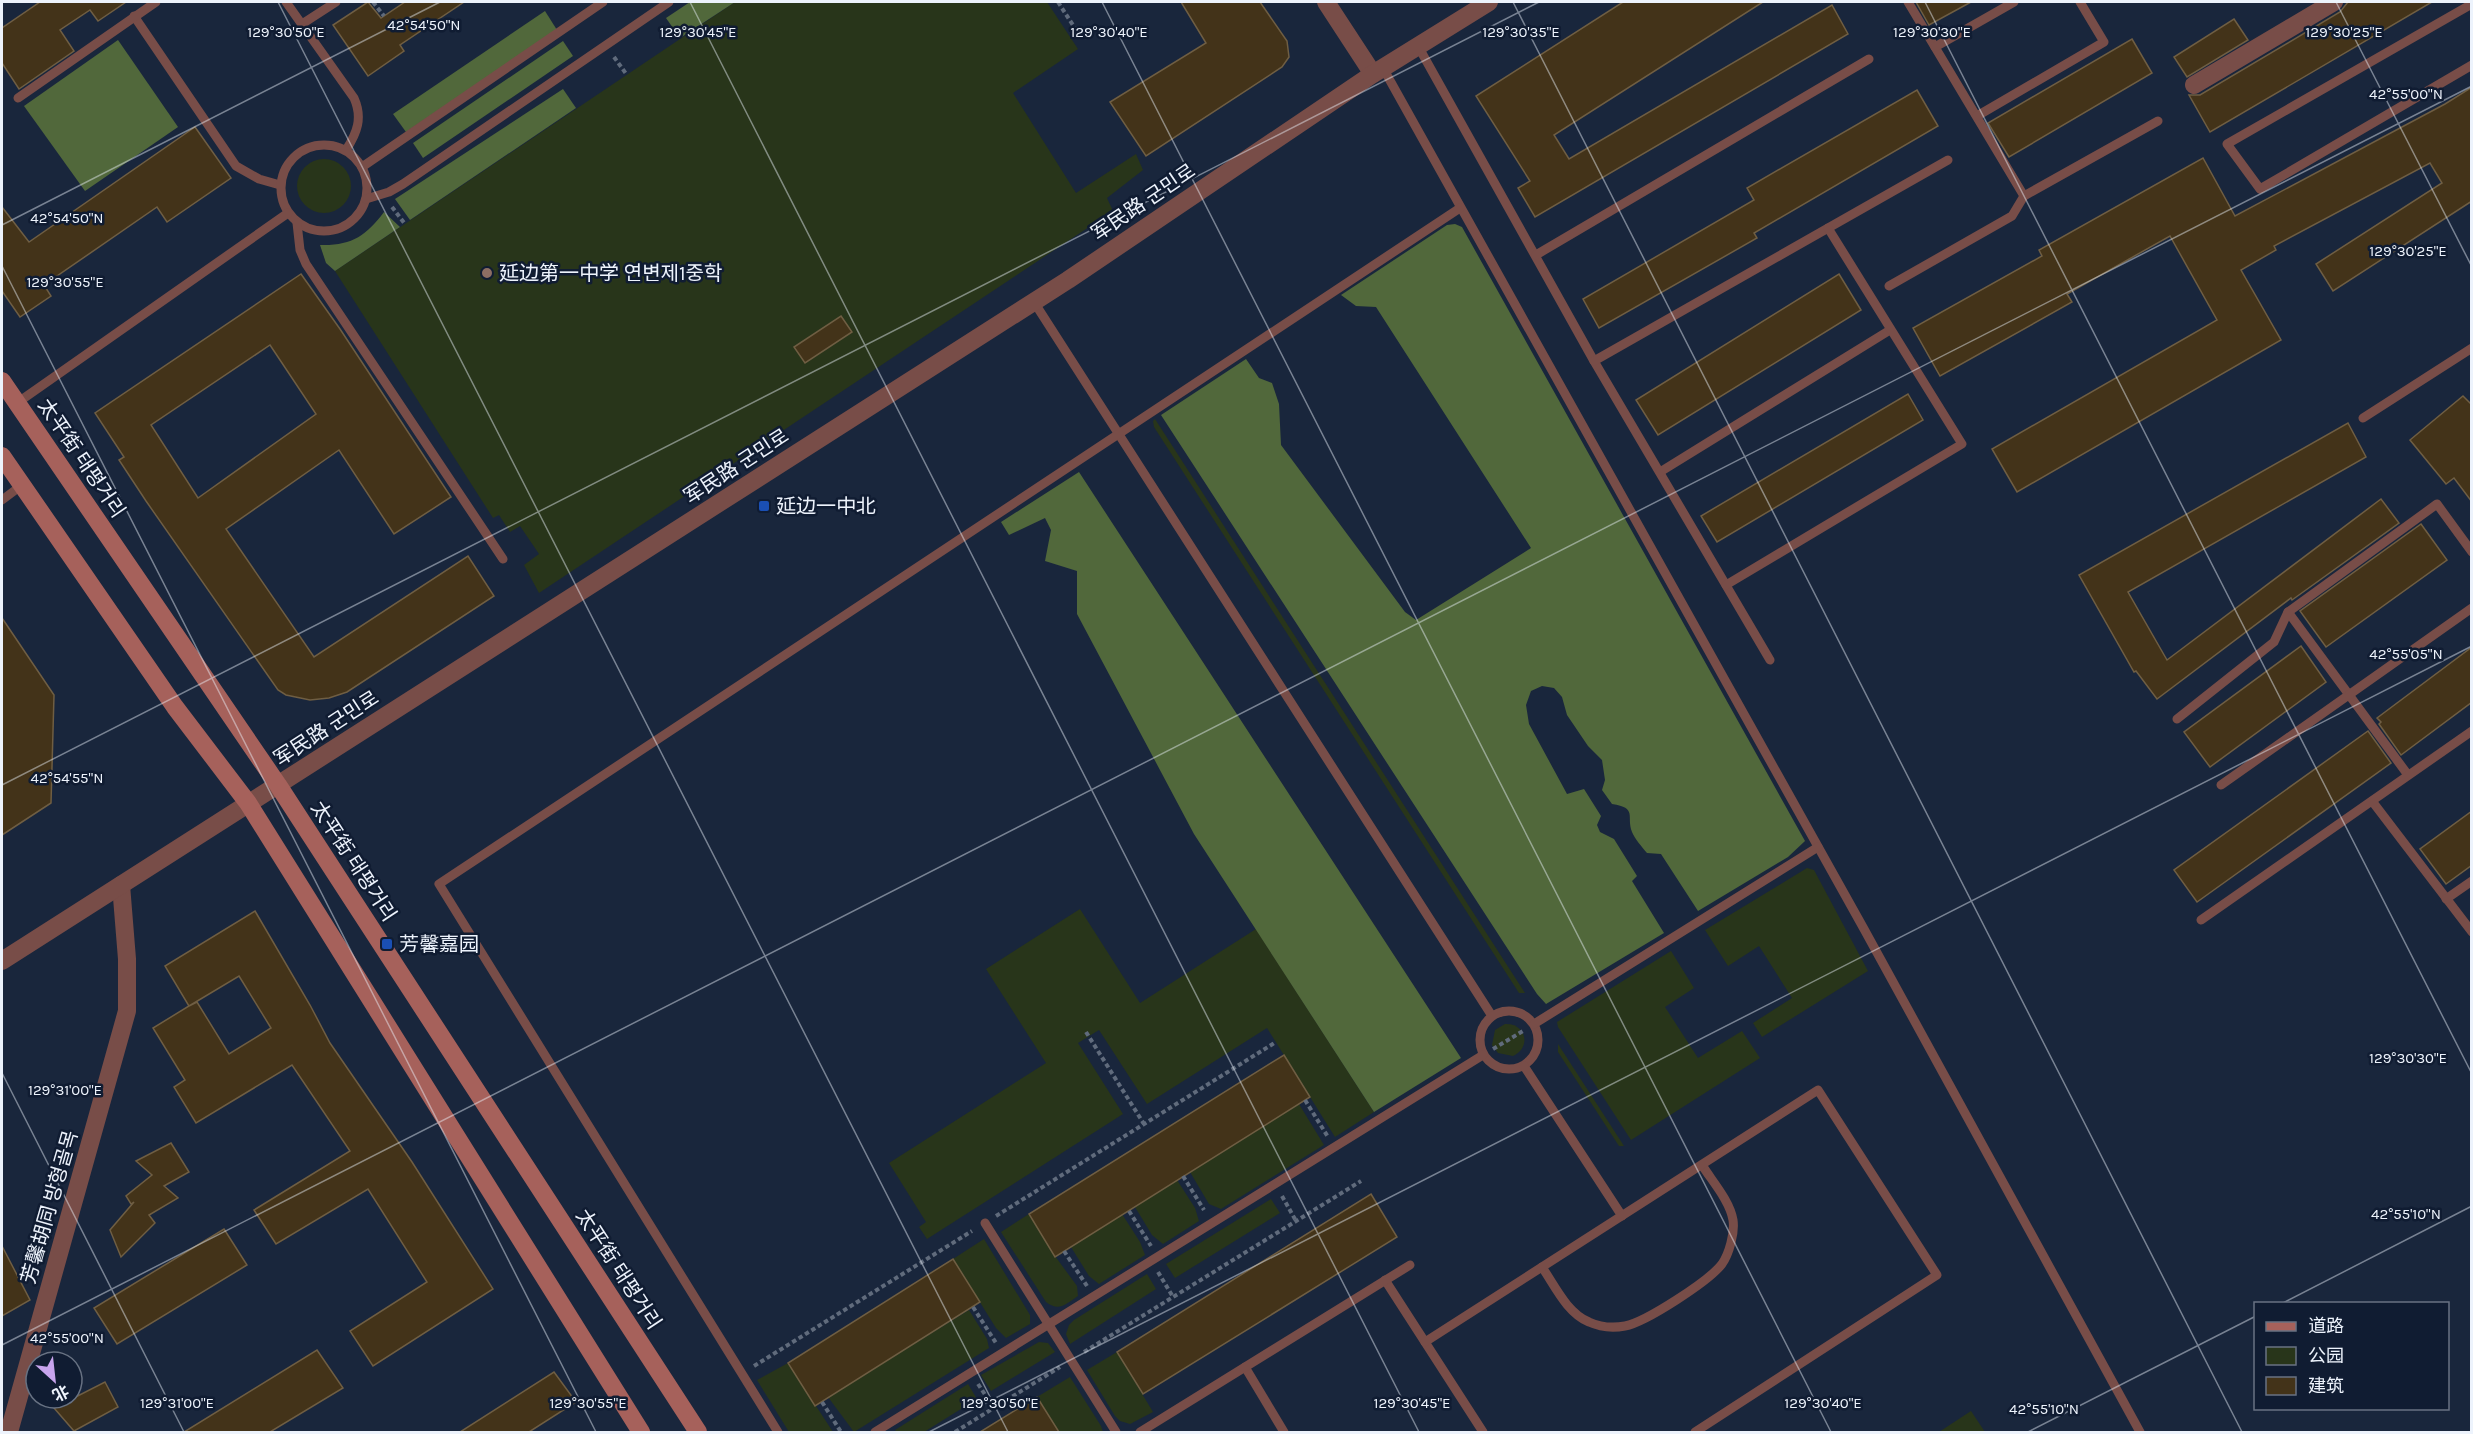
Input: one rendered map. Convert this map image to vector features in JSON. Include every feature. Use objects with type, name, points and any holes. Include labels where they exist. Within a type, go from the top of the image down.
[{"type":"main road","name":"太平街 태평거리","points":[[2,381],[279,785],[698,1432]]},
{"type":"main road","points":[[2,456],[175,707],[248,803],[641,1432]]},
{"type":"street","points":[[1326,2],[1378,71]]},
{"type":"street","name":"军民路 군민로","points":[[2,961],[1034,302],[1378,71],[1489,2]]},
{"type":"street","points":[[2194,85],[2334,2]]},
{"type":"street","name":"芳馨胡同 방형골목","points":[[9,1432],[127,1011],[127,959],[121,885]]},
{"type":"lane","points":[[18,99],[156,2]]},
{"type":"lane","points":[[286,2],[354,98],[359,110],[359,123],[355,137],[346,150]]},
{"type":"lane","points":[[302,24],[336,2]]},
{"type":"lane","points":[[362,167],[603,2]]},
{"type":"lane","points":[[366,199],[403,184],[669,2]]},
{"type":"lane","points":[[1908,2],[2024,196]]},
{"type":"lane","points":[[1935,47],[2014,2]]},
{"type":"lane","points":[[1977,116],[2104,42],[2080,2]]},
{"type":"lane","points":[[2472,4],[2227,144],[2260,189],[2472,65]]},
{"type":"lane","points":[[134,16],[236,165],[259,179],[280,185]]},
{"type":"lane","points":[[1418,46],[1594,361],[1770,660]]},
{"type":"lane","points":[[1536,255],[1869,59]]},
{"type":"lane","points":[[1378,71],[1460,208],[1818,847],[2140,1432]]},
{"type":"lane","points":[[1889,286],[2012,216],[2024,196],[2158,121]]},
{"type":"lane","points":[[318,145],[332,145],[346,150],[357,159],[362,167],[368,186],[366,199],[355,218],[338,229],[324,231],[310,229],[297,223],[288,213],[281,199],[280,185],[288,164],[304,149],[318,145]]},
{"type":"lane","points":[[1594,361],[1948,160]]},
{"type":"lane","points":[[778,1432],[438,884],[1460,208]]},
{"type":"lane","points":[[17,403],[288,213]]},
{"type":"lane","points":[[297,223],[300,249],[306,264],[503,559]]},
{"type":"lane","points":[[1726,585],[1962,444],[1828,228]]},
{"type":"lane","points":[[1034,302],[1492,1016]]},
{"type":"lane","points":[[1660,472],[1890,330]]},
{"type":"lane","points":[[2363,418],[2472,348]]},
{"type":"lane","points":[[2,500],[22,485]]},
{"type":"lane","points":[[2177,719],[2274,642],[2288,612],[2437,504],[2472,552]]},
{"type":"lane","points":[[2221,785],[2472,608]]},
{"type":"lane","points":[[2288,612],[2408,775]]},
{"type":"lane","points":[[2201,920],[2472,731]]},
{"type":"lane","points":[[2372,801],[2472,932]]},
{"type":"lane","points":[[1533,1024],[1818,847]]},
{"type":"lane","points":[[2446,899],[2472,881]]},
{"type":"lane","points":[[1501,1012],[1519,1013],[1533,1024],[1538,1042],[1531,1059],[1524,1066],[1506,1070],[1497,1068],[1483,1055],[1480,1047],[1481,1030],[1492,1016],[1501,1012]]},
{"type":"lane","points":[[875,1432],[1483,1055]]},
{"type":"lane","points":[[1524,1066],[1622,1216]]},
{"type":"lane","points":[[1425,1342],[1818,1090],[1937,1275],[1695,1432]]},
{"type":"lane","points":[[1542,1267],[1571,1309],[1590,1323],[1608,1327],[1626,1326],[1647,1317],[1709,1277],[1723,1263],[1730,1245],[1733,1222],[1730,1209],[1702,1165]]},
{"type":"lane","points":[[985,1223],[1116,1432]]},
{"type":"lane","points":[[1140,1432],[1410,1264]]},
{"type":"lane","points":[[1385,1280],[1483,1432]]},
{"type":"lane","points":[[1245,1367],[1284,1432]]},
{"type":"path","points":[[374,2],[384,16]]},
{"type":"path","points":[[1058,2],[1080,36]]},
{"type":"path","points":[[612,54],[627,75]]},
{"type":"path","points":[[382,194],[405,224]]},
{"type":"path","points":[[1483,1055],[1533,1024]]},
{"type":"path","points":[[1086,1032],[1144,1124]]},
{"type":"path","points":[[742,1373],[1276,1042]]},
{"type":"path","points":[[1305,1100],[1334,1148]]},
{"type":"path","points":[[1183,1176],[1212,1224]]},
{"type":"path","points":[[955,1432],[1361,1181]]},
{"type":"path","points":[[1275,1184],[1296,1221]]},
{"type":"path","points":[[1129,1211],[1173,1297]]},
{"type":"path","points":[[1064,1251],[1094,1297]]},
{"type":"path","points":[[973,1307],[1003,1353]]},
{"type":"path","points":[[971,1373],[994,1408]]},
{"type":"path","points":[[822,1402],[841,1432]]},
{"type":"green space","points":[[690,2],[735,2],[680,38],[666,18]]},
{"type":"green space","points":[[735,2],[1047,2],[1078,49],[1013,93],[1076,193],[1136,154],[1143,170],[1107,198],[1113,211],[539,593],[524,565],[539,554],[520,526],[510,532],[499,515],[493,518],[335,271]]},
{"type":"green space","points":[[545,11],[557,30],[406,132],[393,114]]},
{"type":"green space","points":[[118,40],[178,127],[85,191],[24,106]]},
{"type":"green space","points":[[563,41],[573,56],[423,158],[413,143]]},
{"type":"green space","points":[[563,89],[576,108],[410,220],[395,199]]},
{"type":"green space","points":[[324,159],[334,161],[343,167],[349,176],[351,186],[349,196],[343,205],[334,211],[324,213],[314,211],[305,205],[299,196],[297,186],[299,176],[305,167],[314,161]]},
{"type":"green space","points":[[384,212],[400,227],[335,271],[326,263],[320,245],[341,244],[357,238]]},
{"type":"green space","points":[[1455,224],[1462,227],[1805,841],[1788,857],[1698,911],[1661,854],[1647,853],[1637,840],[1630,826],[1628,810],[1612,804],[1602,790],[1605,780],[1602,760],[1588,746],[1567,715],[1562,697],[1554,688],[1542,686],[1531,691],[1526,705],[1529,724],[1567,794],[1584,789],[1601,816],[1597,825],[1600,832],[1614,839],[1637,876],[1632,881],[1664,933],[1546,1004],[1537,994],[1161,415],[1246,359],[1259,378],[1272,383],[1279,404],[1281,445],[1405,612],[1416,620],[1531,548],[1376,307],[1356,306],[1341,295],[1447,225]]},
{"type":"green space","points":[[1155,419],[1525,993],[1519,993],[1154,427]]},
{"type":"green space","points":[[1079,472],[1461,1058],[1374,1112],[1194,834],[1077,614],[1077,571],[1045,561],[1051,530],[1045,518],[1009,535],[1001,522]]},
{"type":"green space","points":[[1807,868],[1814,870],[1868,971],[1762,1037],[1753,1023],[1792,998],[1759,946],[1728,966],[1705,930]]},
{"type":"green space","points":[[1080,909],[1140,1003],[1256,929],[1374,1112],[1335,1137],[1267,1028],[1147,1104],[1099,1030],[1078,1043],[1123,1114],[927,1239],[919,1227],[926,1222],[889,1163],[1046,1063],[986,969]]},
{"type":"green space","points":[[1671,951],[1694,988],[1665,1007],[1698,1058],[1742,1031],[1760,1058],[1631,1140],[1558,1027],[1557,1022]]},
{"type":"green space","points":[[1505,1024],[1518,1027],[1524,1036],[1523,1047],[1513,1056],[1498,1053],[1492,1045],[1495,1030]]},
{"type":"green space","points":[[1558,1044],[1624,1146],[1619,1146],[1558,1052]]},
{"type":"green space","points":[[1299,1104],[1324,1145],[1221,1209],[1209,1204],[1190,1172]]},
{"type":"green space","points":[[1177,1180],[1195,1208],[1199,1221],[1163,1244],[1152,1235],[1135,1207]]},
{"type":"green space","points":[[1271,1199],[1280,1213],[1175,1278],[1166,1264]]},
{"type":"green space","points":[[1029,1214],[1077,1286],[1078,1296],[1062,1306],[1046,1302],[1001,1232]]},
{"type":"green space","points":[[1122,1214],[1140,1242],[1145,1255],[1099,1284],[1089,1276],[1071,1247]]},
{"type":"green space","points":[[984,1239],[1030,1315],[1030,1324],[1006,1338],[996,1328],[953,1259]]},
{"type":"green space","points":[[1147,1274],[1156,1289],[1070,1344],[1066,1334],[1069,1325],[1074,1320]]},
{"type":"green space","points":[[969,1310],[987,1339],[989,1348],[854,1432],[828,1397]]},
{"type":"green space","points":[[1039,1342],[1048,1343],[1055,1352],[991,1391],[981,1375]]},
{"type":"green space","points":[[1117,1352],[1153,1412],[1130,1424],[1120,1421],[1115,1416],[1087,1370]]},
{"type":"green space","points":[[788,1363],[833,1432],[789,1432],[757,1380]]},
{"type":"green space","points":[[1070,1377],[1103,1432],[1059,1432],[1037,1397]]},
{"type":"green space","points":[[968,1384],[977,1399],[924,1432],[897,1432],[895,1430]]},
{"type":"green space","points":[[1971,1411],[1985,1432],[1939,1432]]},
{"type":"building","points":[[40,2],[126,2],[98,21],[90,10],[60,30],[74,51],[19,89],[2,63],[2,28]]},
{"type":"building","points":[[368,2],[381,18],[405,2],[464,2],[400,45],[404,51],[368,76],[333,25]]},
{"type":"building","points":[[1181,2],[1260,2],[1287,41],[1289,57],[1282,67],[1146,156],[1110,102],[1206,43]]},
{"type":"building","points":[[1623,2],[1763,2],[1554,135],[1569,159],[1832,5],[1848,34],[1535,217],[1518,188],[1530,181],[1476,96]]},
{"type":"building","points":[[1916,2],[1971,2],[1929,25]]},
{"type":"building","points":[[2348,2],[2432,2],[2210,132],[2189,95],[2200,95],[2340,12]]},
{"type":"building","points":[[2234,19],[2248,40],[2187,77],[2174,57]]},
{"type":"building","points":[[2132,39],[2152,73],[2009,157],[1988,123]]},
{"type":"building","points":[[2472,87],[2472,201],[2333,291],[2316,264],[2442,183],[2430,163],[2274,246],[2276,250],[2241,270],[2281,340],[2017,492],[1992,449],[2217,320],[2170,236],[2067,294],[2072,302],[1940,376],[1913,328],[2042,256],[2039,250],[2203,158],[2235,216],[2445,104]]},
{"type":"building","points":[[1917,90],[1938,126],[1754,233],[1757,238],[1599,328],[1583,299],[1754,200],[1747,188]]},
{"type":"building","points":[[195,127],[231,178],[167,222],[157,207],[44,285],[51,296],[20,317],[2,291],[2,207],[29,242]]},
{"type":"building","points":[[301,274],[451,497],[394,534],[339,450],[226,529],[314,657],[468,556],[494,596],[347,692],[329,698],[310,700],[286,695],[278,690],[146,501],[119,460],[124,457],[95,413]],"holes":[[[270,345],[316,414],[198,498],[151,425]]]},
{"type":"building","points":[[1839,274],[1861,310],[1658,435],[1636,400]]},
{"type":"building","points":[[841,316],[852,332],[805,363],[794,347]]},
{"type":"building","points":[[1908,394],[1923,420],[1717,542],[1701,516]]},
{"type":"building","points":[[2463,396],[2472,405],[2472,502],[2454,478],[2446,484],[2410,440]]},
{"type":"building","points":[[2348,423],[2366,457],[2128,592],[2167,660],[2381,499],[2399,523],[2292,600],[2291,598],[2157,699],[2136,671],[2134,672],[2079,575]]},
{"type":"building","points":[[2421,524],[2447,560],[2326,647],[2300,611]]},
{"type":"building","points":[[2,618],[54,695],[51,803],[2,835]]},
{"type":"building","points":[[2301,646],[2326,682],[2210,767],[2184,732]]},
{"type":"building","points":[[2472,647],[2472,702],[2401,755],[2377,718]]},
{"type":"building","points":[[2368,731],[2391,763],[2197,902],[2174,870]]},
{"type":"building","points":[[2472,811],[2472,865],[2446,884],[2420,849]]},
{"type":"building","points":[[255,911],[330,1043],[412,1162],[493,1289],[373,1366],[350,1331],[427,1282],[368,1189],[276,1244],[254,1210],[350,1151],[292,1065],[196,1123],[174,1087],[185,1080],[153,1028],[189,1006],[165,966]],"holes":[[[239,976],[271,1028],[229,1054],[197,1002],[189,1006]]]},
{"type":"building","points":[[1284,1055],[1310,1097],[1055,1257],[1029,1214]]},
{"type":"building","points":[[171,1143],[189,1172],[164,1186],[178,1198],[149,1215],[155,1223],[121,1257],[110,1230],[134,1202],[131,1204],[126,1196],[152,1175],[136,1161]]},
{"type":"building","points":[[1371,1194],[1397,1237],[1143,1394],[1117,1352]]},
{"type":"building","points":[[224,1229],[247,1265],[117,1344],[94,1308]]},
{"type":"building","points":[[2,1246],[30,1300],[2,1316]]},
{"type":"building","points":[[953,1259],[980,1302],[815,1406],[788,1363]]},
{"type":"building","points":[[317,1350],[343,1388],[270,1432],[184,1432]]},
{"type":"building","points":[[554,1372],[576,1402],[529,1432],[460,1432]]},
{"type":"building","points":[[105,1382],[118,1407],[74,1431],[56,1410],[84,1410],[84,1393]]},
{"type":"building","points":[[1037,1397],[1059,1432],[980,1432]]},
{"type":"place","name":"延边第一中学 연변제1중학","points":[[487,273]]},
{"type":"place","name":"延边一中北","points":[[764,506]]},
{"type":"place","name":"芳馨嘉园","points":[[387,944]]}]
